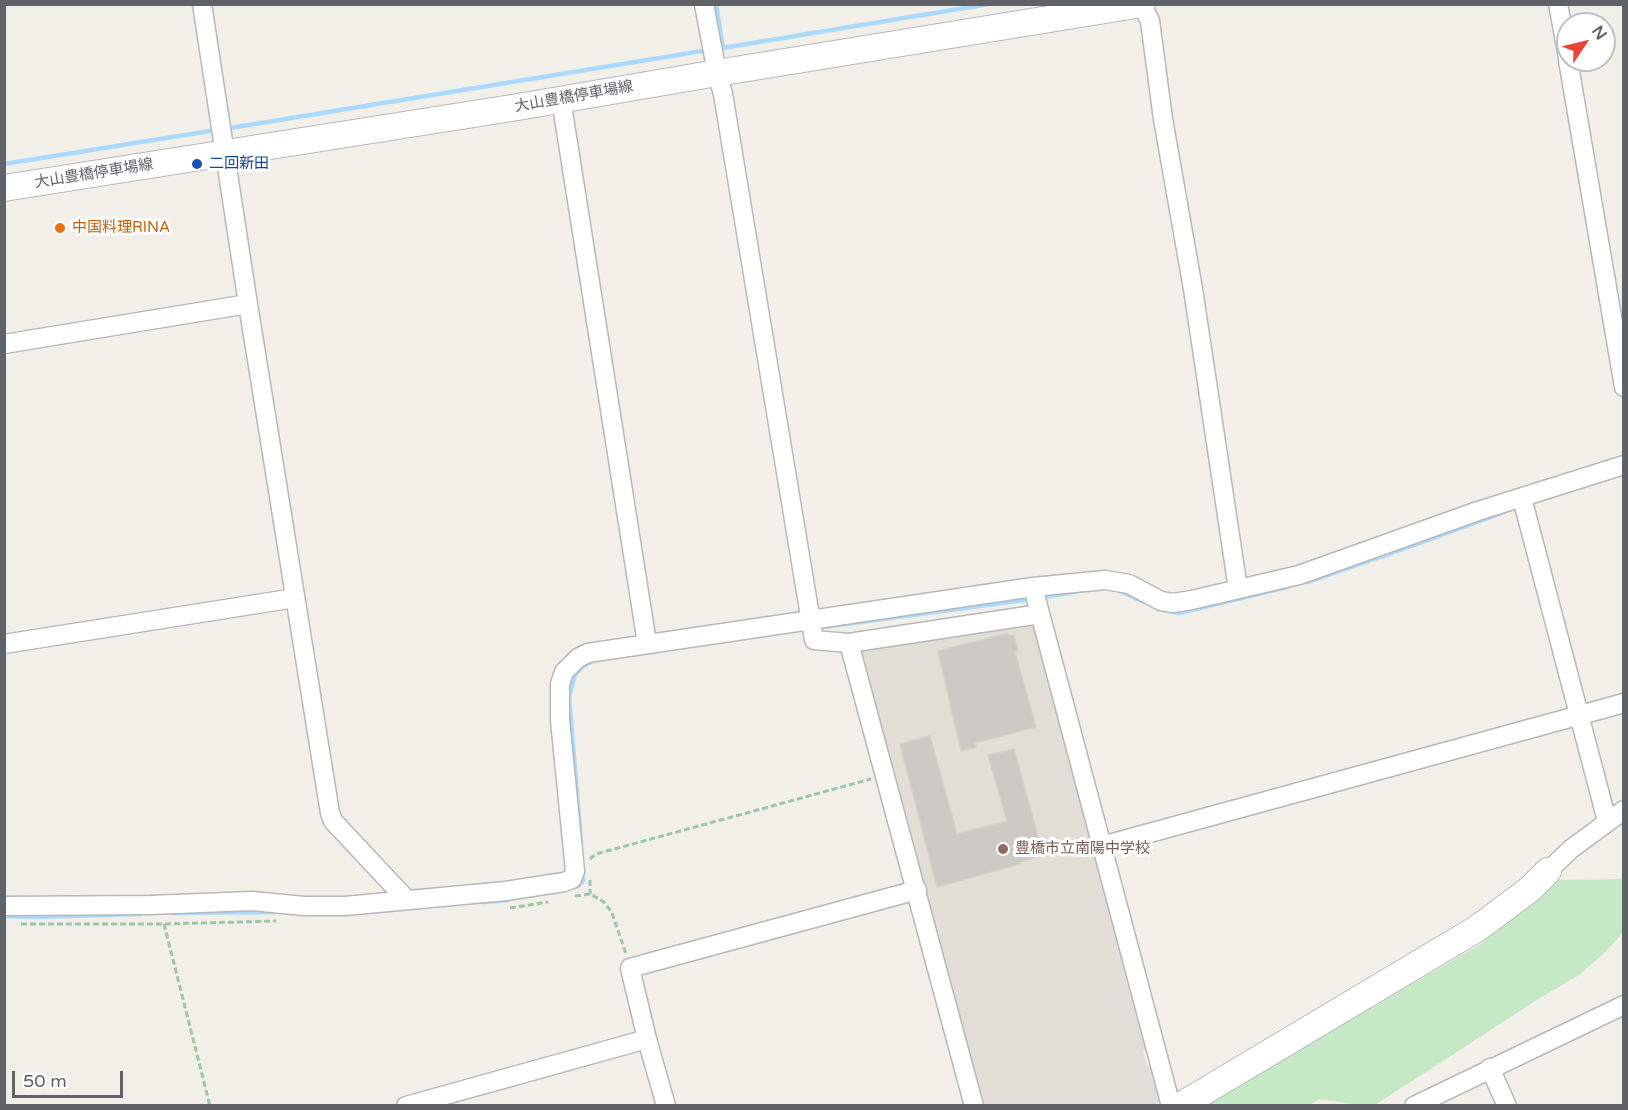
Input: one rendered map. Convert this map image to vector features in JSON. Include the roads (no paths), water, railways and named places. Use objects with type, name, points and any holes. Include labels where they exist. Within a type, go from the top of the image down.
[{"type":"main road","name":"大山豊橋停車場線","points":[[4,188],[561,99],[715,66],[1142,5]]},
{"type":"main road","points":[[1180,1106],[1478,928],[1530,889],[1548,871]]},
{"type":"street","points":[[202,4],[330,813],[333,821],[407,900]]},
{"type":"street","points":[[704,4],[715,66],[723,94],[814,640],[849,643],[1037,602],[1115,581],[1129,584],[1161,601],[1173,603],[1238,589],[1299,575],[1523,505],[1623,465]]},
{"type":"street","points":[[1142,5],[1150,21],[1163,119],[1193,289],[1238,589]]},
{"type":"street","points":[[1570,72],[1623,387]]},
{"type":"street","points":[[561,99],[647,643]]},
{"type":"street","points":[[4,344],[248,304]]},
{"type":"street","points":[[1523,505],[1607,821]]},
{"type":"street","points":[[4,644],[296,598]]},
{"type":"street","points":[[4,906],[128,906],[252,902],[345,906],[506,891],[564,882],[572,879],[575,871],[560,720],[560,684],[564,672],[578,658],[588,653],[647,643],[811,619],[1037,602]]},
{"type":"street","points":[[1037,602],[1171,1106]]},
{"type":"street","points":[[849,643],[974,1106]]},
{"type":"street","points":[[1102,846],[1623,703]]},
{"type":"street","points":[[1548,871],[1571,849],[1623,810]]},
{"type":"street","points":[[666,1106],[630,968],[917,890]]},
{"type":"street","points":[[1414,1106],[1623,1005]]},
{"type":"street","points":[[406,1106],[647,1039]]},
{"type":"street","points":[[1490,1068],[1507,1106]]},
{"type":"waterway","points":[[716,4],[723,48]]},
{"type":"waterway","points":[[716,49],[989,4]]},
{"type":"waterway","points":[[224,129],[708,50]]},
{"type":"waterway","points":[[4,164],[216,130]]},
{"type":"waterway","points":[[1307,582],[1502,513]]},
{"type":"waterway","points":[[1158,609],[1179,613],[1287,587]]},
{"type":"waterway","points":[[1040,598],[1079,591]]},
{"type":"waterway","points":[[1120,591],[1142,601]]},
{"type":"waterway","points":[[823,627],[1032,599]]},
{"type":"waterway","points":[[581,843],[569,697],[575,675],[592,661]]},
{"type":"waterway","points":[[567,889],[581,883],[583,870]]},
{"type":"waterway","points":[[484,902],[508,900]]},
{"type":"waterway","points":[[172,913],[275,912]]},
{"type":"waterway","points":[[4,916],[140,914]]},
{"type":"place","name":"二回新田","points":[[197,164]]},
{"type":"place","name":"中国料理RINA","points":[[60,228]]},
{"type":"place","name":"豊橋市立南陽中学校","points":[[1003,849]]}]
